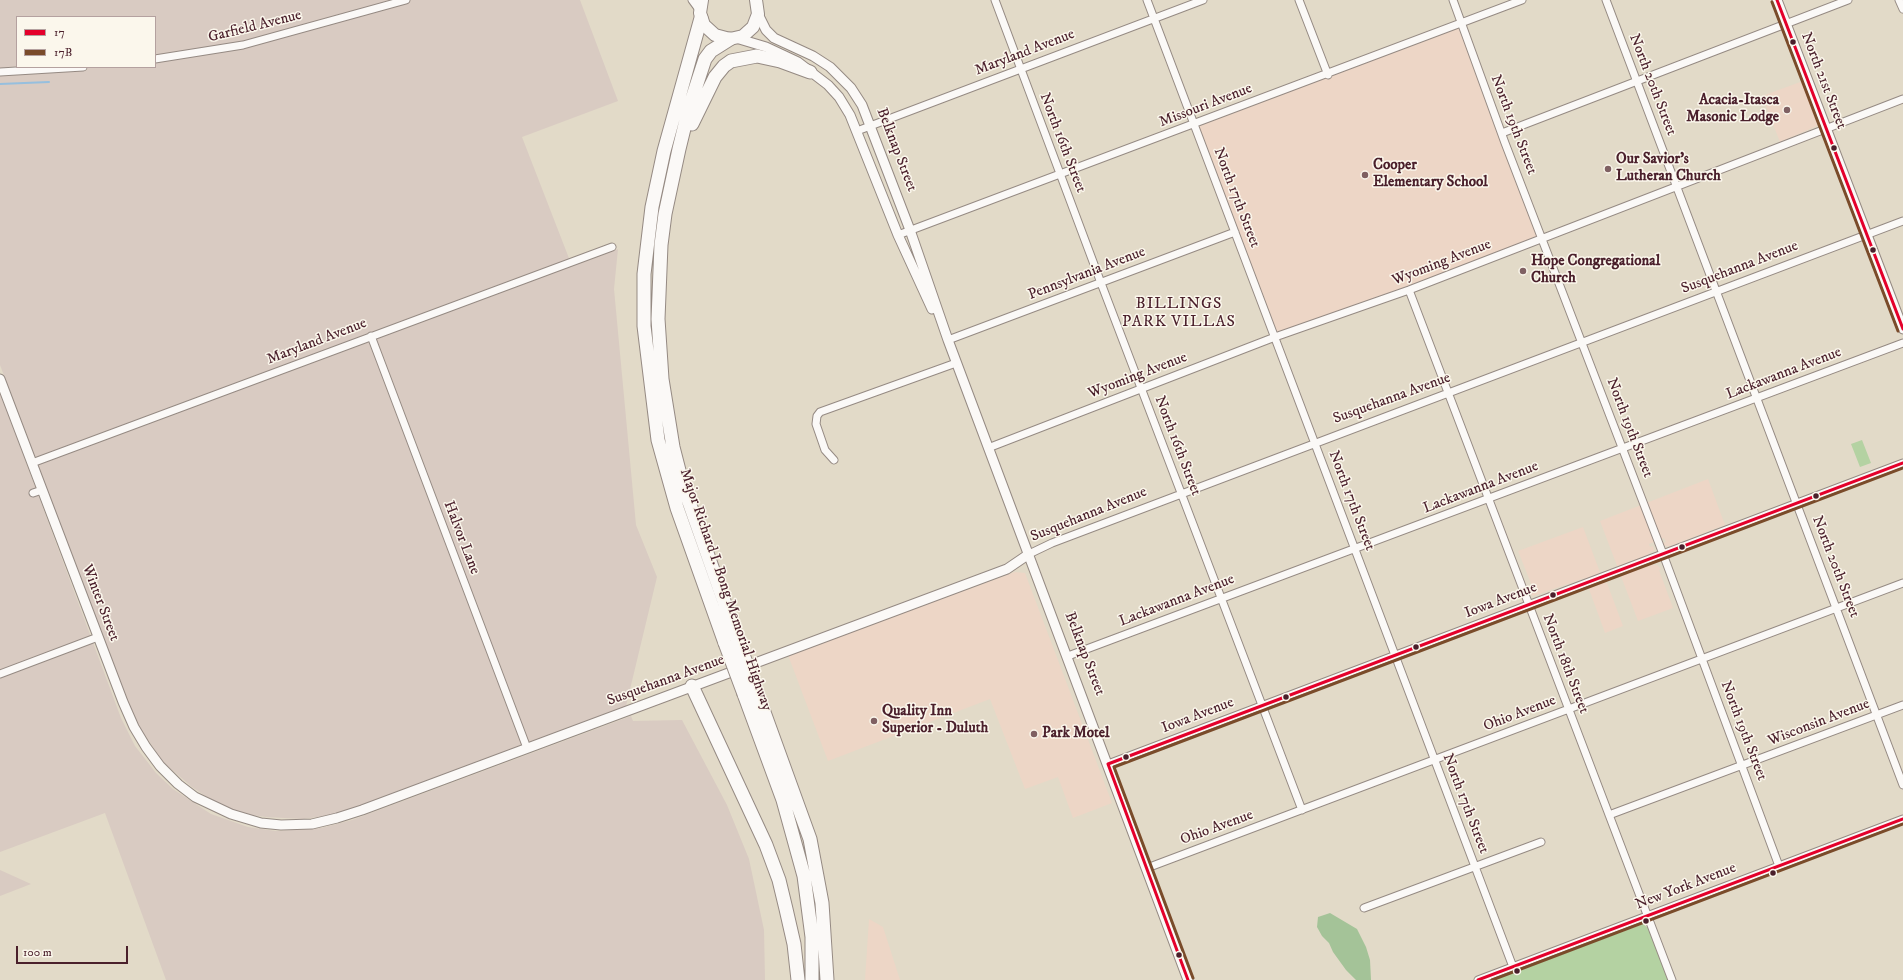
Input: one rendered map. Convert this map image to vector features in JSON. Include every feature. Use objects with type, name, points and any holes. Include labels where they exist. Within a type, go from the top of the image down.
[{"type":"highway","points":[[702,0],[701,15],[704,25],[715,35],[733,39],[748,32],[756,21],[758,6]]},
{"type":"highway","name":"Major Richard I. Bong Memorial Highway","points":[[701,15],[664,151],[652,207],[644,274],[644,326],[658,440],[677,508],[810,839],[822,903],[827,980]]},
{"type":"highway","name":"Major Richard I. Bong Memorial Highway","points":[[731,640],[682,482],[673,448],[662,379],[658,319],[661,245],[665,214],[690,108],[705,60],[711,51],[733,39]]},
{"type":"highway","points":[[678,154],[715,77],[724,66],[731,61],[757,56],[780,61],[810,72]]},
{"type":"highway","points":[[692,686],[769,852],[779,880],[786,908],[794,944],[798,980]]},
{"type":"highway","name":"Major Richard I. Bong Memorial Highway","points":[[750,692],[783,800],[804,876],[812,937],[812,980]]},
{"type":"street","name":"Garfield Avenue","points":[[156,59],[243,45],[406,0]]},
{"type":"street","points":[[692,0],[701,15]]},
{"type":"street","name":"North 16th Street","points":[[995,0],[1101,284],[1302,810]]},
{"type":"street","name":"North 17th Street","points":[[1147,0],[1513,966]]},
{"type":"street","name":"Maryland Avenue","points":[[857,131],[1020,68],[1204,0]]},
{"type":"street","points":[[1300,0],[1328,75]]},
{"type":"street","name":"North 19th Street","points":[[1453,0],[1502,133],[1663,554],[1779,866]]},
{"type":"street","name":"Missouri Avenue","points":[[898,235],[1328,75],[1522,0]]},
{"type":"street","name":"North 20th Street","points":[[1606,0],[1903,785]]},
{"type":"street","name":"North 21st Street","points":[[1777,0],[1903,330]]},
{"type":"street","points":[[1502,133],[1848,0]]},
{"type":"street","points":[[1900,0],[1903,9]]},
{"type":"street","name":"Belknap Street","points":[[758,6],[766,30],[774,38],[821,60],[842,78],[856,95],[871,126],[910,230],[956,363],[1068,656],[1188,980]]},
{"type":"street","name":"Belknap Street","points":[[733,39],[780,52],[798,62],[828,85],[839,97],[850,115],[898,235],[948,340]]},
{"type":"street","points":[[0,72],[66,68]]},
{"type":"street","name":"Wyoming Avenue","points":[[988,448],[1275,337],[1409,290],[1903,99]]},
{"type":"street","name":"Susquehanna Avenue","points":[[216,808],[242,818],[266,824],[323,822],[362,810],[1007,569],[1029,554],[1052,543],[1903,221]]},
{"type":"street","name":"Pennsylvania Avenue","points":[[948,340],[1101,284],[1235,232]]},
{"type":"street","name":"Maryland Avenue","points":[[32,463],[612,246]]},
{"type":"street","name":"North 18th Street","points":[[1409,290],[1672,980]]},
{"type":"street","name":"Halvor Lane","points":[[371,336],[526,748]]},
{"type":"street","name":"Lackawanna Avenue","points":[[1068,656],[1903,343]]},
{"type":"street","points":[[834,460],[829,457],[825,450],[816,424],[817,416],[820,412],[956,363]]},
{"type":"street","name":"Winter Street","points":[[0,379],[32,463],[37,492],[126,708],[146,747],[160,766],[178,784],[195,797],[216,808]]},
{"type":"street","name":"Iowa Avenue","points":[[1108,764],[1903,463]]},
{"type":"street","name":"Ohio Avenue","points":[[1147,868],[1903,583]]},
{"type":"street","points":[[0,674],[98,637]]},
{"type":"street","name":"Wisconsin Avenue","points":[[1609,815],[1903,705]]},
{"type":"street","name":"New York Avenue","points":[[1478,980],[1903,819]]},
{"type":"street","points":[[1364,908],[1541,842]]},
{"type":"shaded area","points":[[0,0],[580,0],[618,101],[522,137],[572,266],[618,249],[614,289],[636,525],[657,577],[626,706],[377,800],[336,814],[304,819],[266,817],[245,814],[210,799],[192,787],[164,763],[141,730],[123,693],[0,365]]},
{"type":"shaded area","name":"Cooper Elementary School","points":[[1462,23],[1542,239],[1275,337],[1194,125]]},
{"type":"shaded area","points":[[1803,81],[1816,118],[1817,126],[1780,142],[1762,96]]},
{"type":"shaded area","points":[[0,392],[121,718],[135,746],[156,773],[173,789],[211,814],[248,827],[276,831],[321,828],[352,820],[631,716],[633,721],[682,720],[727,805],[749,859],[764,930],[765,980],[166,980],[105,813],[0,852]]},
{"type":"shaded area","points":[[1708,479],[1725,525],[1670,546],[1665,546],[1662,543],[1666,542],[1664,538],[1649,544],[1650,547],[1653,546],[1654,550],[1648,554],[1653,565],[1657,565],[1661,569],[1659,570],[1673,608],[1638,621],[1600,521]]},
{"type":"shaded area","points":[[1583,527],[1604,583],[1607,583],[1623,626],[1605,633],[1585,578],[1533,596],[1529,593],[1534,591],[1518,551]]},
{"type":"shaded area","points":[[1015,572],[1025,573],[1112,803],[1073,818],[1058,777],[1025,789],[990,699],[828,761],[788,655]]},
{"type":"shaded area","points":[[0,870],[31,884],[0,896]]},
{"type":"shaded area","points":[[869,919],[883,927],[900,980],[865,980]]},
{"type":"green space","points":[[1862,440],[1871,463],[1860,467],[1851,444]]},
{"type":"green space","points":[[1330,913],[1357,929],[1366,947],[1370,960],[1371,980],[1356,980],[1346,970],[1333,952],[1329,943],[1322,936],[1317,927],[1318,917]]},
{"type":"green space","points":[[1643,924],[1648,928],[1668,980],[1494,980]]},
{"type":"waterway","points":[[0,84],[49,82]]},
{"type":"transit line","name":"17","points":[[1777,0],[1903,329]]},
{"type":"transit line","name":"17B","points":[[1772,2],[1898,331]]},
{"type":"transit line","name":"17","points":[[1188,980],[1108,764],[1903,463]]},
{"type":"transit line","name":"17B","points":[[1193,978],[1114,767],[1903,468]]},
{"type":"transit line","name":"17","points":[[1478,980],[1903,819]]},
{"type":"transit line","name":"17B","points":[[1492,980],[1903,824]]},
{"type":"place","name":"Acacia-Itasca Masonic Lodge","points":[[1787,110]]},
{"type":"place","name":"Our Savior's Lutheran Church","points":[[1608,169]]},
{"type":"place","name":"Cooper Elementary School","points":[[1365,175]]},
{"type":"place","name":"Hope Congregational Church","points":[[1523,271]]},
{"type":"place","name":"Quality Inn Superior - Duluth","points":[[874,721]]},
{"type":"place","name":"Park Motel","points":[[1034,734]]},
{"type":"district","name":"BILLINGS PARK VILLAS","points":[[1179,314]]}]
